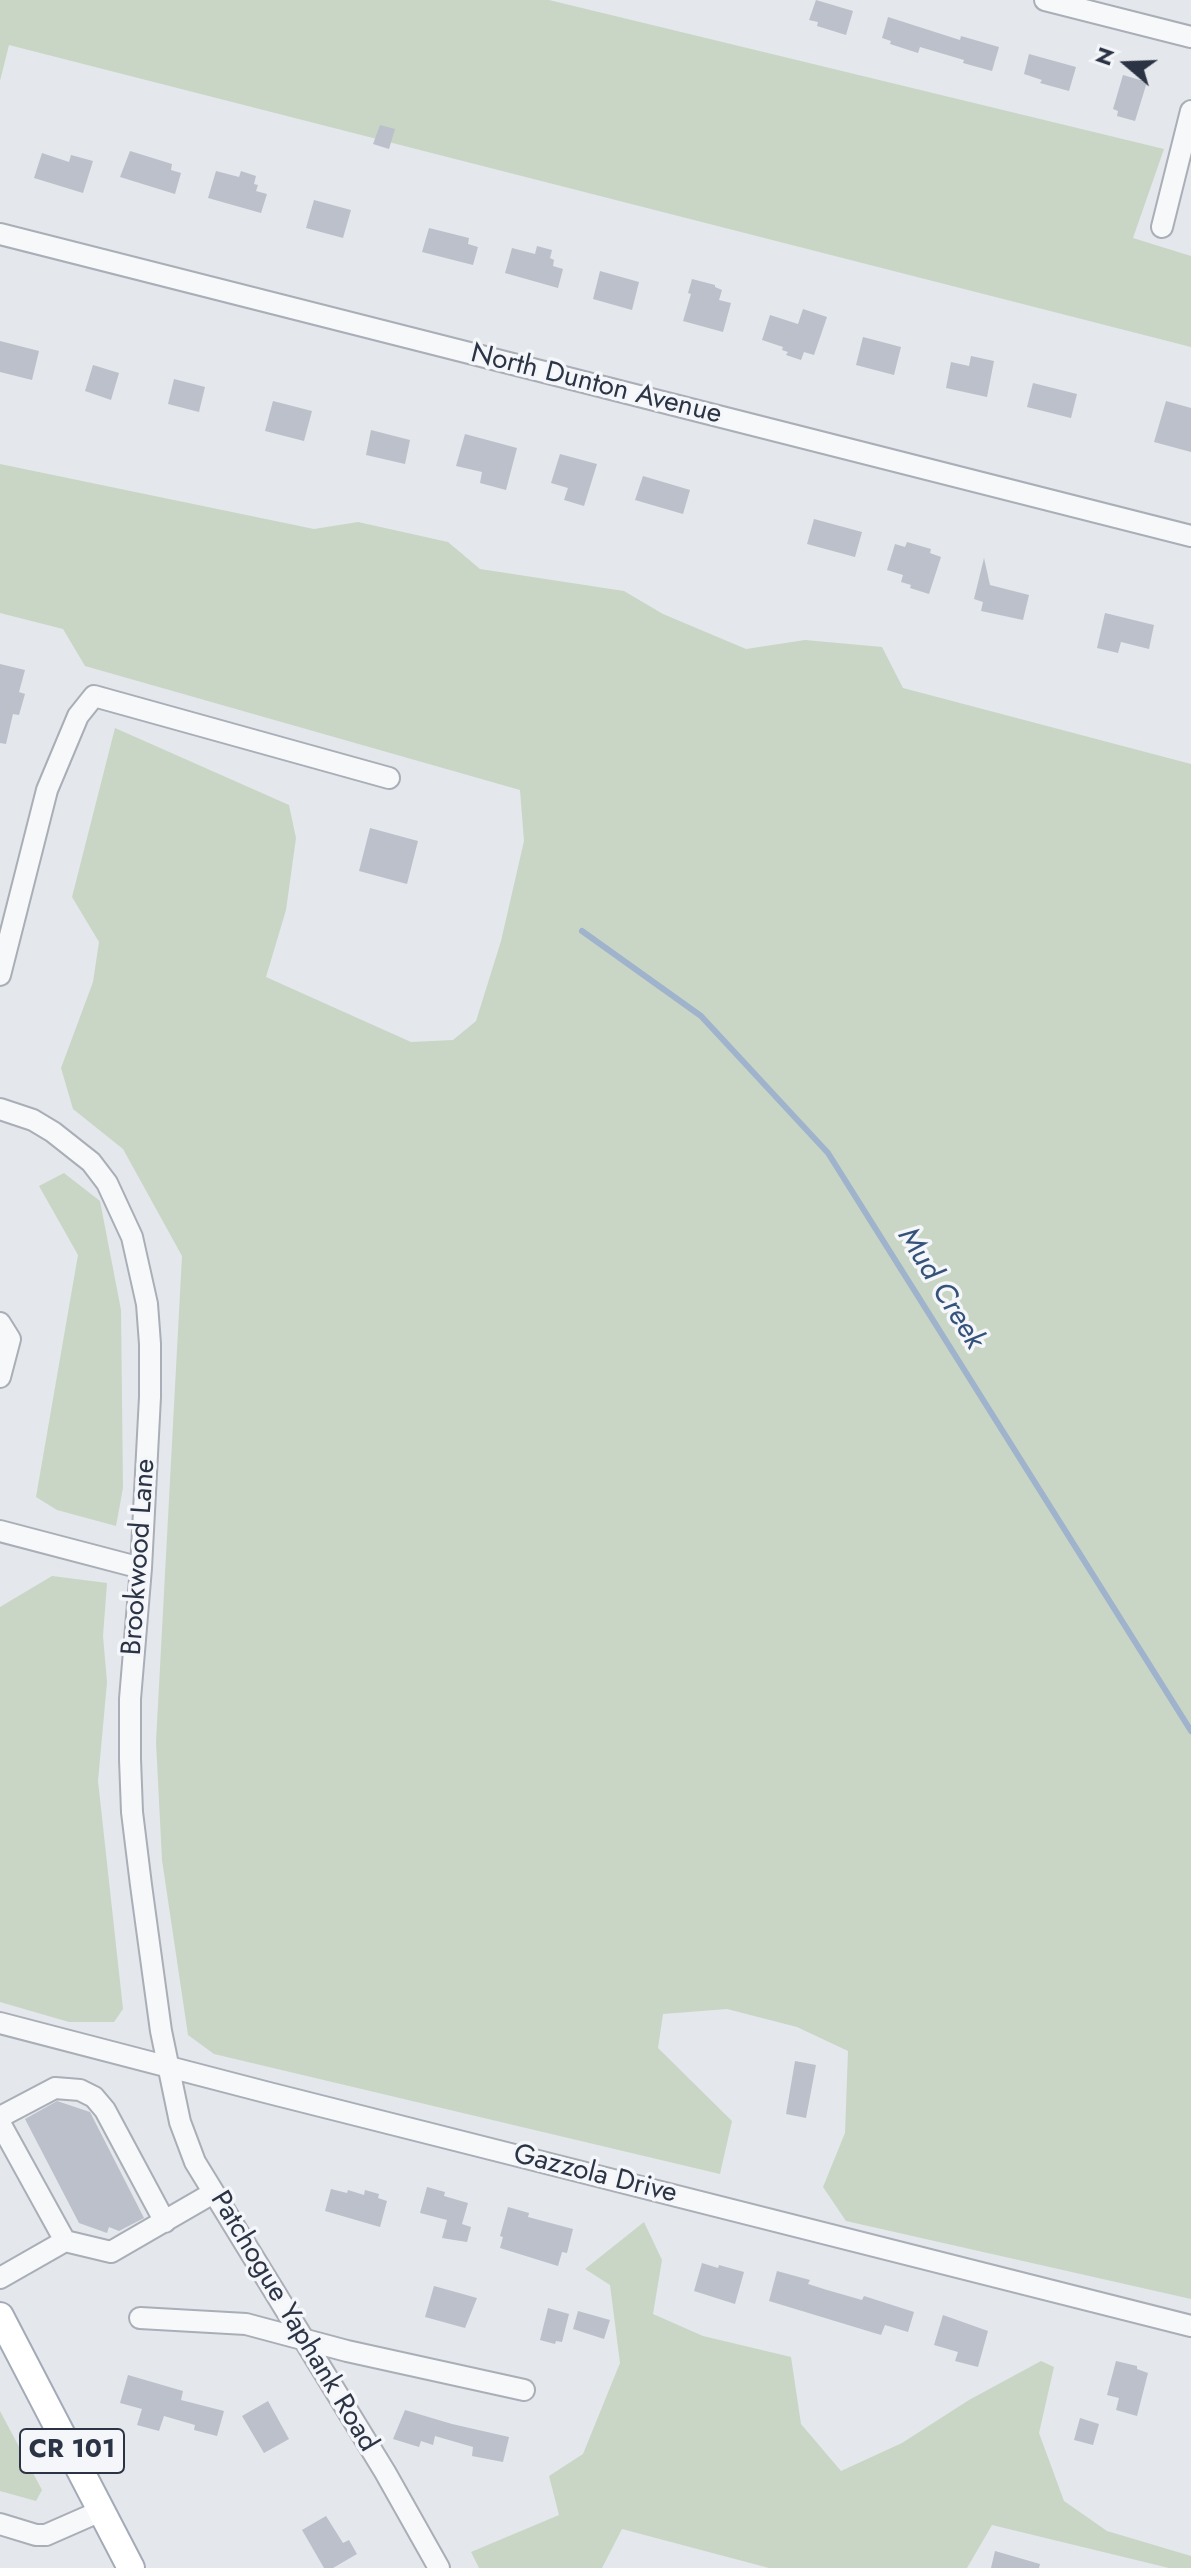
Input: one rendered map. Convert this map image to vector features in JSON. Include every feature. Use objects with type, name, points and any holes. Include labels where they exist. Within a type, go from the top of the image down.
[{"type":"main road","name":"CR 101","points":[[0,2316],[131,2568]]},
{"type":"street","points":[[1045,0],[1191,37]]},
{"type":"street","points":[[1162,227],[1191,111]]},
{"type":"street","name":"North Dunton Avenue","points":[[0,234],[1191,536]]},
{"type":"street","points":[[0,975],[47,790],[78,716],[94,696],[389,778]]},
{"type":"street","name":"Brookwood Lane","points":[[0,1109],[33,1120],[53,1132],[91,1162],[107,1183],[132,1237],[147,1304],[150,1344],[141,1568],[130,1699],[132,1812],[161,2031],[170,2068]]},
{"type":"street","points":[[0,1323],[10,1339],[0,1377]]},
{"type":"street","points":[[0,1531],[141,1568]]},
{"type":"street","name":"Gazzola Drive","points":[[0,2023],[1191,2326]]},
{"type":"street","name":"Patchogue Yaphank Road","points":[[170,2068],[180,2122],[195,2162],[385,2472],[439,2568]]},
{"type":"street","points":[[0,2117],[55,2088],[80,2090],[94,2097],[105,2110],[165,2222]]},
{"type":"street","points":[[0,2123],[65,2241]]},
{"type":"street","points":[[0,2278],[65,2241],[111,2252],[213,2193]]},
{"type":"street","points":[[140,2318],[246,2324],[347,2351],[524,2390]]},
{"type":"street","points":[[0,2524],[46,2535],[103,2510]]},
{"type":"green space","points":[[0,0],[549,0],[1164,149],[1133,238],[1191,256],[1191,347],[9,45],[0,81]]},
{"type":"green space","points":[[0,464],[314,529],[358,522],[448,542],[480,569],[624,591],[663,614],[746,649],[805,640],[882,647],[903,688],[1191,764],[1191,2299],[846,2221],[823,2187],[845,2133],[848,2051],[797,2027],[727,2009],[663,2014],[658,2048],[732,2121],[720,2174],[214,2054],[188,2035],[162,1860],[156,1742],[182,1256],[123,1149],[73,1109],[61,1068],[93,982],[99,942],[72,897],[115,728],[289,805],[296,838],[286,910],[266,977],[411,1042],[453,1040],[476,1021],[501,941],[524,841],[520,790],[85,666],[63,629],[0,613]]},
{"type":"green space","points":[[64,1173],[100,1201],[121,1310],[123,1488],[116,1526],[57,1510],[36,1497],[78,1255],[39,1186]]},
{"type":"green space","points":[[52,1576],[107,1583],[103,1636],[107,1682],[98,1781],[123,2009],[114,2022],[69,2022],[0,2002],[0,1607]]},
{"type":"green space","points":[[644,2222],[662,2260],[653,2314],[703,2336],[791,2357],[801,2424],[841,2471],[902,2443],[969,2400],[1041,2361],[1054,2367],[1039,2433],[1064,2501],[1107,2531],[1191,2556],[1191,2568],[1169,2568],[992,2525],[967,2568],[769,2568],[622,2529],[602,2568],[479,2568],[471,2552],[559,2515],[549,2476],[583,2454],[620,2363],[610,2285],[585,2269]]},
{"type":"green space","points":[[0,2411],[42,2490],[36,2501],[0,2491]]},
{"type":"building","points":[[816,0],[853,11],[846,35],[817,26],[818,22],[809,20]]},
{"type":"building","points":[[888,17],[960,40],[961,36],[999,47],[992,71],[920,47],[918,53],[890,44],[891,41],[882,38]]},
{"type":"building","points":[[1029,54],[1076,67],[1069,91],[1040,83],[1042,80],[1024,74]]},
{"type":"building","points":[[1123,75],[1147,82],[1135,121],[1117,116],[1118,111],[1113,109]]},
{"type":"building","points":[[380,125],[395,129],[389,149],[373,144]]},
{"type":"building","points":[[130,151],[172,164],[171,170],[181,173],[175,194],[120,177]]},
{"type":"building","points":[[42,153],[69,162],[71,155],[93,161],[83,193],[34,178]]},
{"type":"building","points":[[216,171],[239,177],[241,171],[256,176],[256,191],[267,194],[261,213],[208,198]]},
{"type":"building","points":[[314,200],[351,210],[343,238],[306,228]]},
{"type":"building","points":[[429,228],[469,238],[468,244],[478,247],[473,265],[422,252]]},
{"type":"building","points":[[537,246],[552,250],[550,258],[554,260],[553,266],[563,269],[558,288],[505,273],[512,248],[535,254]]},
{"type":"building","points":[[600,271],[639,282],[632,310],[593,299]]},
{"type":"building","points":[[692,279],[715,285],[722,290],[719,300],[731,303],[723,332],[683,321]]},
{"type":"building","points":[[803,309],[827,317],[814,355],[804,352],[801,360],[786,355],[788,352],[782,350],[783,347],[762,340],[770,315],[798,324]]},
{"type":"building","points":[[863,337],[901,347],[894,375],[856,365]]},
{"type":"building","points":[[0,341],[39,351],[32,380],[0,372]]},
{"type":"building","points":[[971,356],[994,361],[987,397],[946,388],[951,362],[969,366]]},
{"type":"building","points":[[93,365],[119,373],[111,400],[85,391]]},
{"type":"building","points":[[174,379],[205,387],[199,412],[168,404]]},
{"type":"building","points":[[1033,383],[1077,394],[1071,418],[1027,407]]},
{"type":"building","points":[[273,401],[312,411],[304,441],[265,431]]},
{"type":"building","points":[[1166,401],[1191,408],[1191,452],[1154,442]]},
{"type":"building","points":[[371,430],[410,440],[405,464],[366,455]]},
{"type":"building","points":[[465,434],[517,448],[506,490],[480,483],[482,472],[456,466]]},
{"type":"building","points":[[560,454],[597,464],[584,506],[564,500],[568,488],[551,483]]},
{"type":"building","points":[[643,476],[690,490],[683,514],[635,500]]},
{"type":"building","points":[[814,519],[862,532],[855,557],[807,544]]},
{"type":"building","points":[[907,542],[931,549],[930,553],[941,557],[929,594],[910,588],[911,585],[901,582],[903,575],[887,570],[895,544],[905,547]]},
{"type":"building","points":[[984,558],[990,585],[1029,595],[1023,620],[981,611],[983,602],[974,599]]},
{"type":"building","points":[[1105,613],[1154,625],[1149,649],[1121,642],[1118,653],[1097,648]]},
{"type":"building","points":[[0,664],[25,670],[19,692],[25,694],[19,715],[13,714],[6,744],[0,743]]},
{"type":"building","points":[[370,828],[418,841],[407,884],[359,871]]},
{"type":"building","points":[[795,2061],[816,2065],[806,2118],[786,2114]]},
{"type":"building","points":[[57,2101],[90,2112],[144,2218],[119,2231],[109,2227],[107,2233],[79,2223],[25,2119]]},
{"type":"building","points":[[427,2187],[468,2203],[462,2224],[471,2227],[467,2242],[442,2238],[447,2220],[420,2213]]},
{"type":"building","points":[[331,2189],[364,2195],[365,2190],[379,2194],[378,2198],[387,2201],[380,2227],[325,2211]]},
{"type":"building","points":[[508,2207],[529,2213],[528,2217],[573,2229],[567,2253],[562,2252],[558,2266],[500,2248]]},
{"type":"building","points":[[702,2263],[744,2272],[735,2304],[694,2291]]},
{"type":"building","points":[[777,2271],[810,2280],[808,2284],[827,2290],[862,2300],[864,2296],[914,2312],[908,2332],[885,2325],[881,2335],[769,2301]]},
{"type":"building","points":[[434,2286],[477,2298],[465,2328],[425,2317]]},
{"type":"building","points":[[548,2308],[569,2314],[562,2342],[556,2341],[555,2344],[540,2340]]},
{"type":"building","points":[[578,2311],[610,2320],[604,2339],[573,2329]]},
{"type":"building","points":[[943,2315],[988,2331],[978,2367],[955,2361],[958,2352],[934,2345]]},
{"type":"building","points":[[1116,2361],[1137,2366],[1137,2369],[1148,2373],[1137,2416],[1116,2410],[1119,2398],[1107,2395]]},
{"type":"building","points":[[128,2375],[183,2391],[181,2400],[224,2411],[217,2436],[194,2430],[195,2425],[164,2416],[159,2431],[137,2425],[142,2409],[120,2403]]},
{"type":"building","points":[[268,2401],[289,2439],[264,2453],[242,2416]]},
{"type":"building","points":[[405,2410],[509,2437],[503,2462],[472,2456],[473,2447],[435,2436],[433,2445],[421,2441],[419,2447],[393,2439]]},
{"type":"building","points":[[1080,2418],[1099,2424],[1093,2445],[1074,2440]]},
{"type":"building","points":[[326,2516],[343,2543],[349,2540],[357,2554],[333,2568],[324,2568],[302,2530]]},
{"type":"building","points":[[995,2551],[1040,2564],[1039,2568],[991,2568]]},
{"type":"waterway","name":"Mud Creek","points":[[582,931],[701,1016],[828,1153],[1191,1731]]}]
